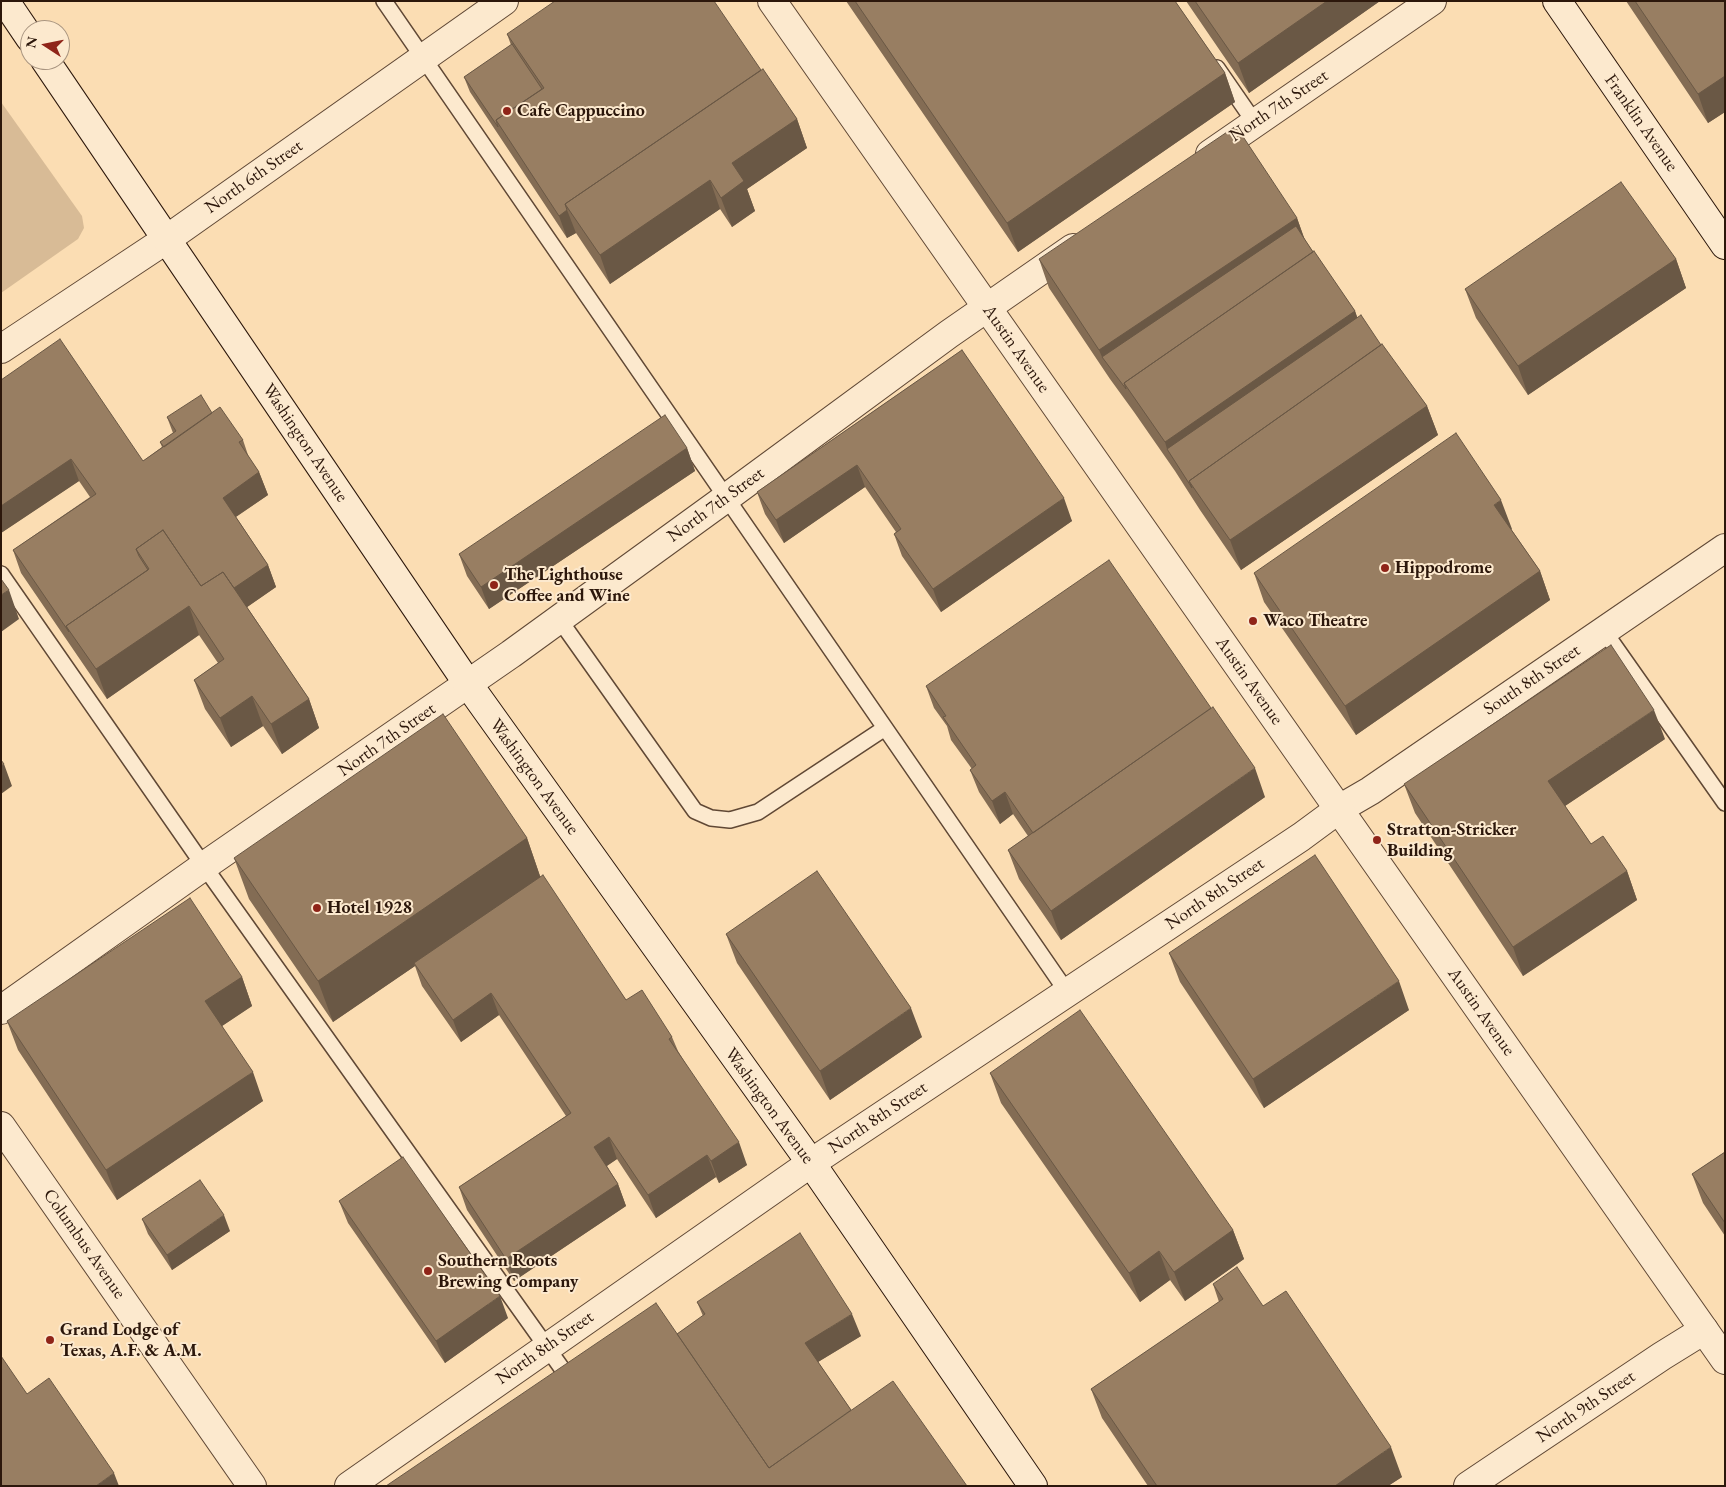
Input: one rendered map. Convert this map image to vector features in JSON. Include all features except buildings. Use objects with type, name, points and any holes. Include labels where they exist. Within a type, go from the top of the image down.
[{"type":"street","points":[[5,1],[20,23]]},
{"type":"street","name":"North 6th Street","points":[[1,349],[167,239],[504,1]]},
{"type":"street","name":"Austin Avenue","points":[[772,1],[1725,1360]]},
{"type":"street","name":"North 7th Street","points":[[1190,168],[1432,1]]},
{"type":"street","name":"Franklin Avenue","points":[[1557,1],[1721,231]]},
{"type":"street","name":"Washington Avenue","points":[[52,70],[468,684],[811,1163],[1033,1486]]},
{"type":"street","name":"North 7th Street","points":[[1,1010],[204,866],[468,684],[987,307],[1091,235]]},
{"type":"street","name":"South 8th Street","points":[[1339,809],[1370,790],[1725,548]]},
{"type":"street","name":"North 8th Street","points":[[349,1486],[811,1163],[1301,837],[1339,809]]},
{"type":"street","name":"Columbus Avenue","points":[[1,1126],[252,1486]]},
{"type":"street","name":"North 9th Street","points":[[1468,1486],[1704,1330]]},
{"type":"lane","points":[[384,1],[1067,992]]},
{"type":"lane","points":[[1210,58],[1255,123]]},
{"type":"lane","points":[[1,574],[204,866],[578,1391]]},
{"type":"lane","points":[[558,619],[695,811],[711,818],[730,820],[758,812],[885,728]]},
{"type":"lane","points":[[1604,631],[1725,803]]},
{"type":"shaded area","points":[[1,102],[82,216],[84,228],[78,239],[1,293]]},
{"type":"place","name":"Cafe Cappuccino","points":[[507,111]]},
{"type":"place","name":"Hippodrome","points":[[1385,568]]},
{"type":"place","name":"The Lighthouse Coffee and Wine","points":[[494,585]]},
{"type":"place","name":"Waco Theatre","points":[[1253,621]]},
{"type":"place","name":"Stratton-Stricker Building","points":[[1377,840]]},
{"type":"place","name":"Hotel 1928","points":[[317,908]]},
{"type":"place","name":"Southern Roots Brewing Company","points":[[428,1271]]},
{"type":"place","name":"Grand Lodge of Texas, A.F. & A.M.","points":[[50,1340]]}]
